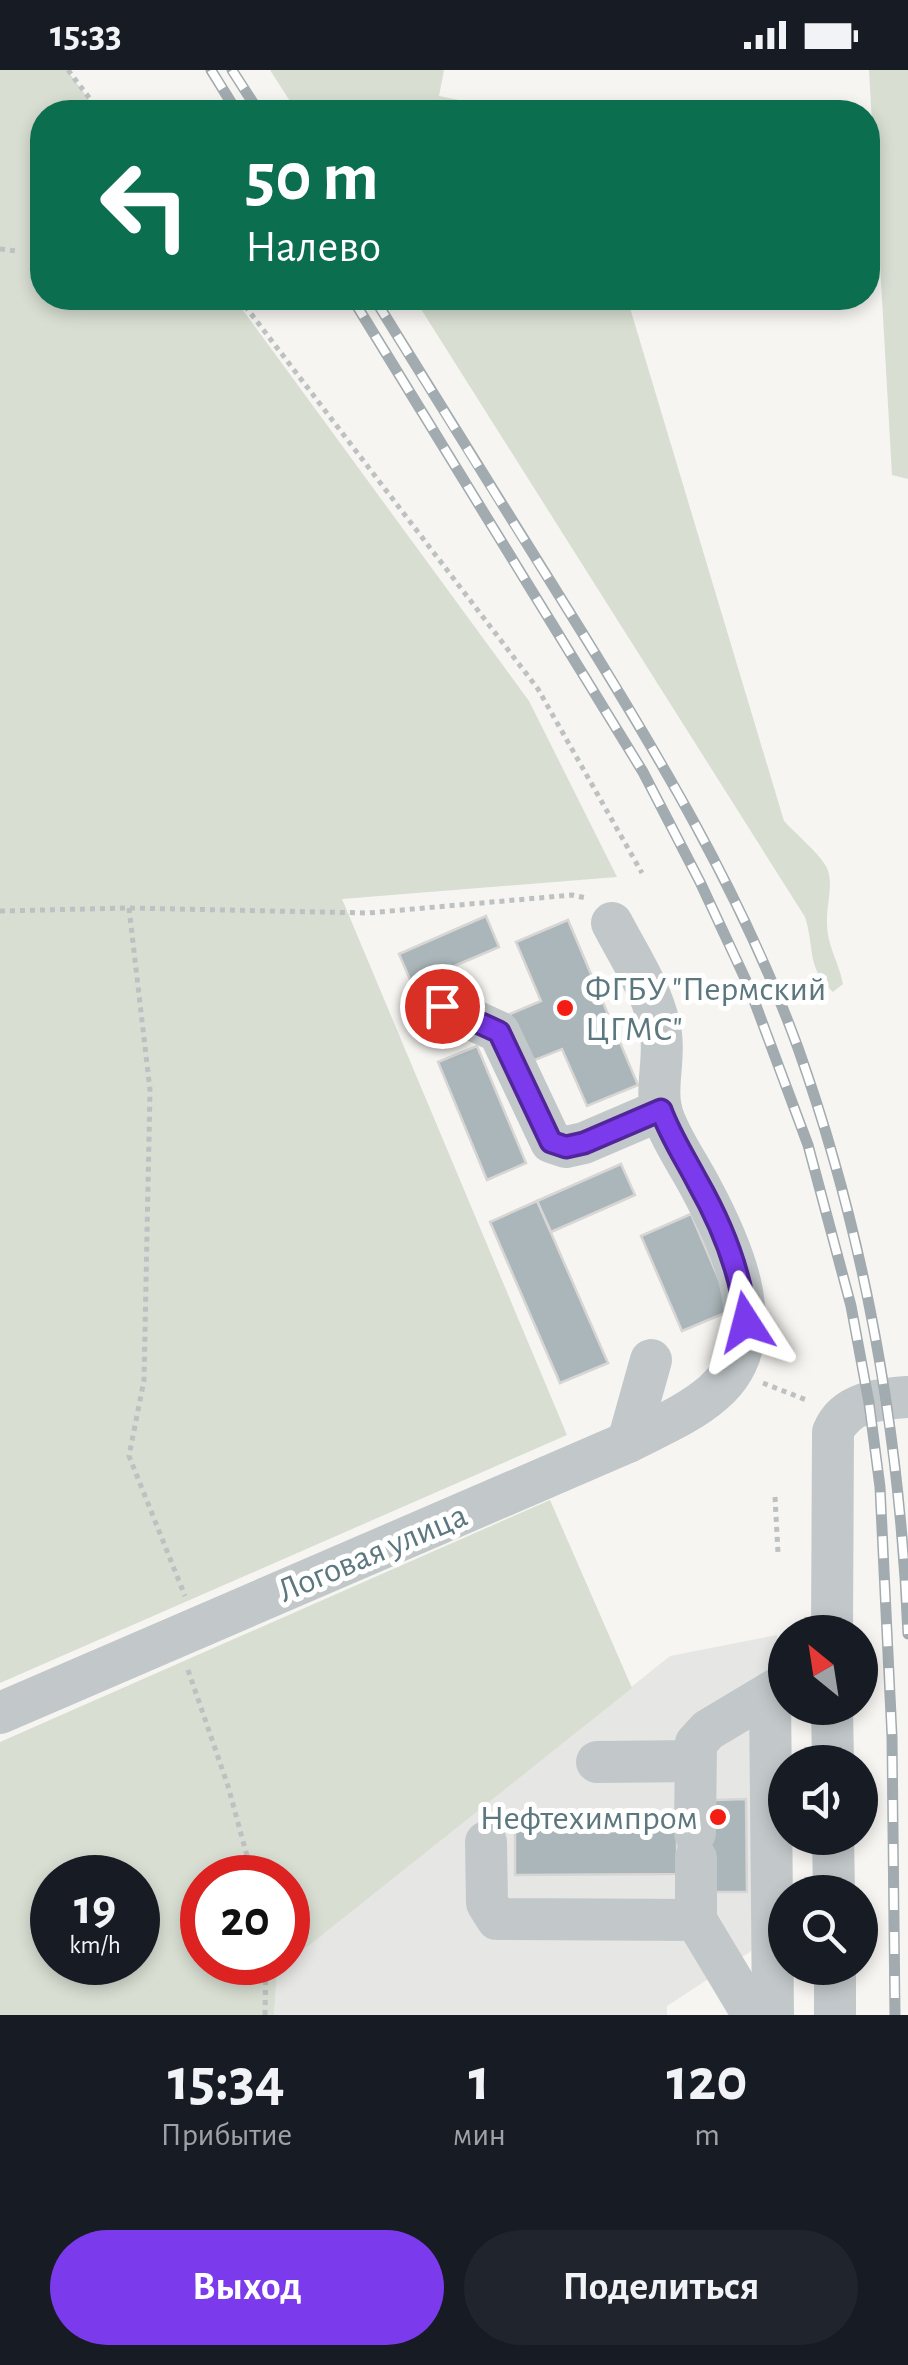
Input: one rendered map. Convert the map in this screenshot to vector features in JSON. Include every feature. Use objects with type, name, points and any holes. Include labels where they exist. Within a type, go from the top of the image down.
[{"type":"street","points":[[612,923],[651,998],[661,1032],[661,1110],[720,1223],[744,1297],[746,1322],[732,1372]]},
{"type":"street","points":[[442,1006],[499,1032],[551,1142],[566,1147],[584,1143],[661,1110]]},
{"type":"street","points":[[628,1442],[651,1360]]},
{"type":"street","name":"Логовая улица","points":[[0,1713],[628,1442],[676,1418],[713,1392],[732,1372]]},
{"type":"street","points":[[832,1615],[836,1435],[869,1403],[908,1396]]},
{"type":"street","points":[[752,2015],[696,1920],[695,1761],[700,1735],[768,1694]]},
{"type":"street","points":[[774,2015],[778,1725]]},
{"type":"street","points":[[597,1762],[695,1761]]},
{"type":"street","points":[[486,1842],[486,1903],[496,1920],[696,1920]]},
{"type":"street","points":[[834,1985],[835,2015]]},
{"type":"path","points":[[68,70],[91,100]]},
{"type":"path","points":[[0,249],[17,251]]},
{"type":"path","points":[[248,310],[538,690],[642,872]]},
{"type":"path","points":[[0,911],[129,908],[368,913],[572,895],[600,906],[612,923]]},
{"type":"path","points":[[129,908],[150,1090],[144,1380],[129,1456],[187,1632],[247,1855]]},
{"type":"path","points":[[732,1372],[836,1435]]},
{"type":"path","points":[[775,1496],[778,1553]]},
{"type":"path","points":[[265,2015],[266,1985]]},
{"type":"shaded area","points":[[0,70],[67,70],[89,100],[30,100],[30,310],[243,310],[529,701],[617,877],[342,899],[567,1435],[0,1683]]},
{"type":"shaded area","points":[[270,70],[444,70],[439,96],[459,100],[289,100]]},
{"type":"shaded area","points":[[869,70],[908,70],[908,479],[892,475],[880,264],[880,100],[871,100]]},
{"type":"shaded area","points":[[422,310],[631,310],[784,821],[819,857],[829,874],[828,931],[843,984],[833,992],[815,966],[805,917]]},
{"type":"shaded area","points":[[550,1500],[632,1688],[310,1944],[310,1855],[180,1855],[180,1985],[276,1985],[274,2015],[0,2015],[0,1742]]},
{"type":"shaded area","points":[[768,1637],[768,1725],[781,1725],[781,1745],[768,1745],[768,1855],[786,1855],[786,1875],[768,1875],[768,1940],[667,2006],[667,2015],[274,2015],[276,1985],[310,1985],[310,1944],[670,1656]]},
{"type":"building","points":[[486,916],[499,947],[412,984],[399,954]]},
{"type":"building","name":"ФГБУ \"Пермский ЦГМС\"","points":[[568,920],[638,1085],[587,1106],[562,1049],[530,1062],[510,1014],[541,1001],[516,942]]},
{"type":"building","points":[[477,1046],[526,1163],[487,1180],[438,1062]]},
{"type":"building","points":[[621,1164],[635,1195],[551,1232],[537,1201]]},
{"type":"building","points":[[537,1201],[608,1363],[560,1383],[490,1222]]},
{"type":"building","points":[[691,1214],[732,1310],[682,1331],[641,1236]]},
{"type":"building","points":[[746,1799],[747,1892],[715,1892],[677,1858],[677,1834],[714,1800]]},
{"type":"building","points":[[677,1814],[677,1874],[515,1875],[515,1815]]},
{"type":"railway","points":[[211,70],[230,100]]},
{"type":"railway","points":[[232,70],[251,100]]},
{"type":"railway","points":[[359,310],[643,772],[749,987],[808,1145],[851,1306],[880,1487],[892,1737],[895,2015]]},
{"type":"railway","points":[[381,310],[665,771],[724,879],[776,991],[822,1119],[875,1337],[897,1485],[908,1634]]},
{"type":"place","name":"ФГБУ \"Пермский ЦГМС\"","points":[[565,1008]]},
{"type":"place","name":"Нефтехимпром","points":[[718,1817]]},
{"type":"route","points":[[442,1006],[499,1032],[551,1142],[566,1147],[584,1143],[661,1110],[720,1223],[744,1297],[746,1322]]}]
